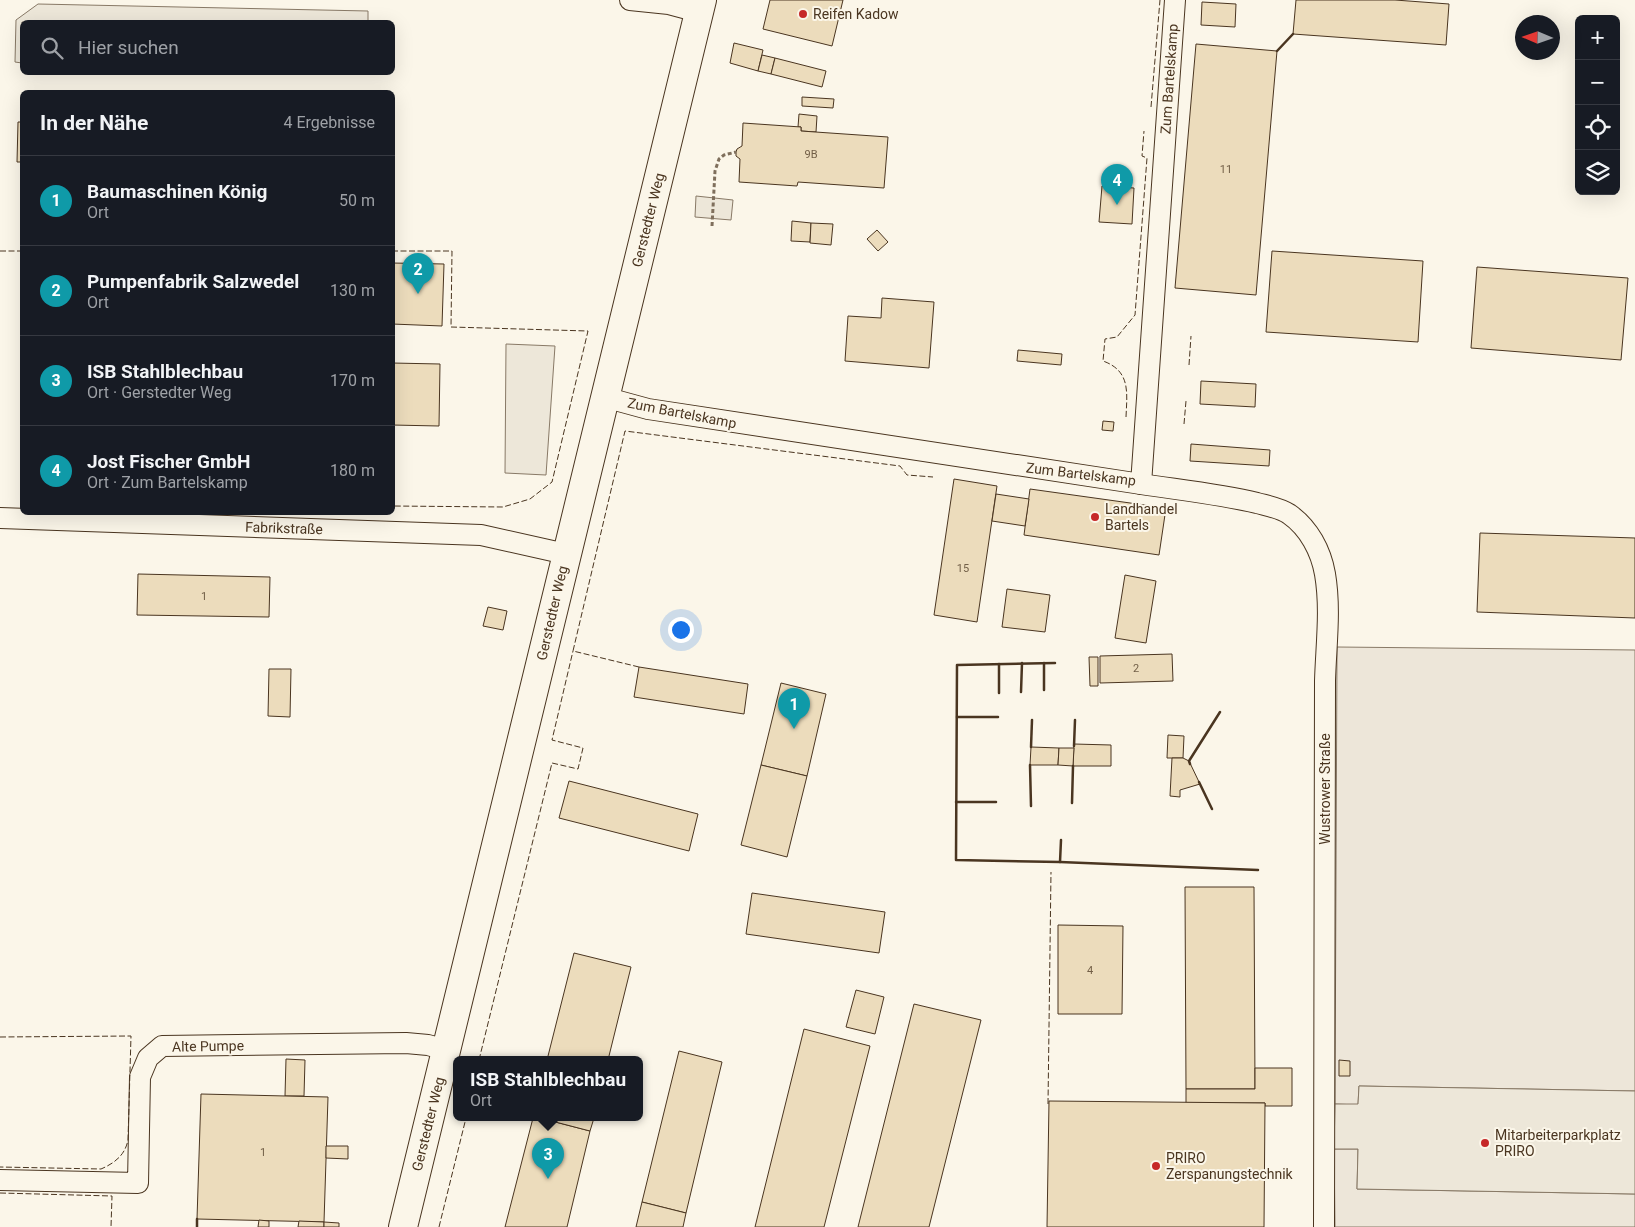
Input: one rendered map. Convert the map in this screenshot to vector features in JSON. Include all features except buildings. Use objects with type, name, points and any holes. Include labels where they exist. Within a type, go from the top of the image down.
[{"type":"street","points":[[630,0],[701,6]]},
{"type":"street","name":"Zum Bartelskamp","points":[[604,397],[658,411],[1141,484],[1175,0]]},
{"type":"street","name":"Gerstedter Weg","points":[[403,1227],[604,397],[701,6]]},
{"type":"street","name":"Wustrower Straße","points":[[1141,484],[1241,499],[1288,513],[1301,523],[1311,537],[1319,552],[1325,574],[1327,596],[1325,681],[1324,1227]]},
{"type":"street","name":"Fabrikstraße","points":[[0,518],[480,535],[566,554]]},
{"type":"street","name":"Alte Pumpe","points":[[0,1180],[138,1183],[140,1077],[148,1058],[162,1046],[406,1043],[428,1045],[446,1050]]},
{"type":"path","points":[[712,226],[717,164],[724,155],[736,152]]},
{"type":"shaded area","points":[[38,4],[368,11],[368,20],[20,20],[20,63],[15,62],[16,20]]},
{"type":"shaded area","points":[[696,196],[733,200],[731,220],[695,217]]},
{"type":"shaded area","points":[[506,344],[555,346],[546,475],[505,473]]},
{"type":"shaded area","points":[[1337,647],[1635,650],[1635,1091],[1359,1086],[1358,1105],[1335,1104]]},
{"type":"shaded area","name":"Mitarbeiterparkplatz PRIRO","points":[[1359,1086],[1635,1091],[1635,1194],[1357,1189],[1358,1149],[1334,1149],[1335,1104],[1358,1104]]},
{"type":"shaded area","points":[[1334,1149],[1358,1149],[1357,1189],[1635,1194],[1635,1227],[1335,1227]]},
{"type":"fence","points":[[1151,107],[1160,0]]},
{"type":"fence","points":[[1126,417],[1127,391],[1123,377],[1112,365],[1103,361],[1105,339],[1117,337],[1135,315],[1147,158],[1142,156],[1144,131]]},
{"type":"fence","points":[[0,251],[20,251]]},
{"type":"fence","points":[[395,251],[452,251],[451,327],[588,331],[552,482],[530,499],[503,507],[395,506]]},
{"type":"fence","points":[[1189,365],[1191,336]]},
{"type":"fence","points":[[1184,424],[1186,401]]},
{"type":"fence","points":[[639,667],[573,651],[625,431],[900,466],[907,475],[933,477]]},
{"type":"fence","points":[[480,1056],[552,763],[578,769],[583,748],[552,740],[573,651]]},
{"type":"fence","points":[[1048,1104],[1051,872]]},
{"type":"fence","points":[[0,1037],[131,1036],[128,1140],[119,1158],[101,1169],[0,1167]]},
{"type":"fence","points":[[439,1227],[465,1121]]},
{"type":"fence","points":[[0,1193],[112,1196],[111,1227]]},
{"type":"wall","points":[[1277,51],[1293,34]]},
{"type":"wall","points":[[1021,692],[1022,663]]},
{"type":"wall","points":[[1044,663],[1044,690]]},
{"type":"wall","points":[[1055,663],[957,665],[956,860],[1258,870]]},
{"type":"wall","points":[[999,664],[999,693]]},
{"type":"wall","points":[[1190,764],[1189,761],[1220,712]]},
{"type":"wall","points":[[957,717],[998,717]]},
{"type":"wall","points":[[1031,747],[1032,720]]},
{"type":"wall","points":[[1074,746],[1075,720]]},
{"type":"wall","points":[[1030,765],[1031,806]]},
{"type":"wall","points":[[1072,803],[1073,766]]},
{"type":"wall","points":[[1199,782],[1212,809]]},
{"type":"wall","points":[[956,802],[996,802]]},
{"type":"wall","points":[[1060,862],[1061,840]]},
{"type":"wall","points":[[197,1219],[197,1227]]},
{"type":"place","name":"Reifen Kadow","points":[[803,14]]},
{"type":"place","name":"Jost Fischer GmbH","points":[[1117,205]]},
{"type":"place","name":"Pumpenfabrik Salzwedel","points":[[418,294]]},
{"type":"place","name":"Landhandel Bartels","points":[[1095,517]]},
{"type":"place","name":"Baumaschinen König","points":[[794,729]]},
{"type":"place","name":"Mitarbeiterparkplatz PRIRO","points":[[1485,1143]]},
{"type":"place","name":"PRIRO Zerspanungstechnik","points":[[1156,1166]]},
{"type":"place","name":"ISB Stahlblechbau","points":[[548,1179]]}]
